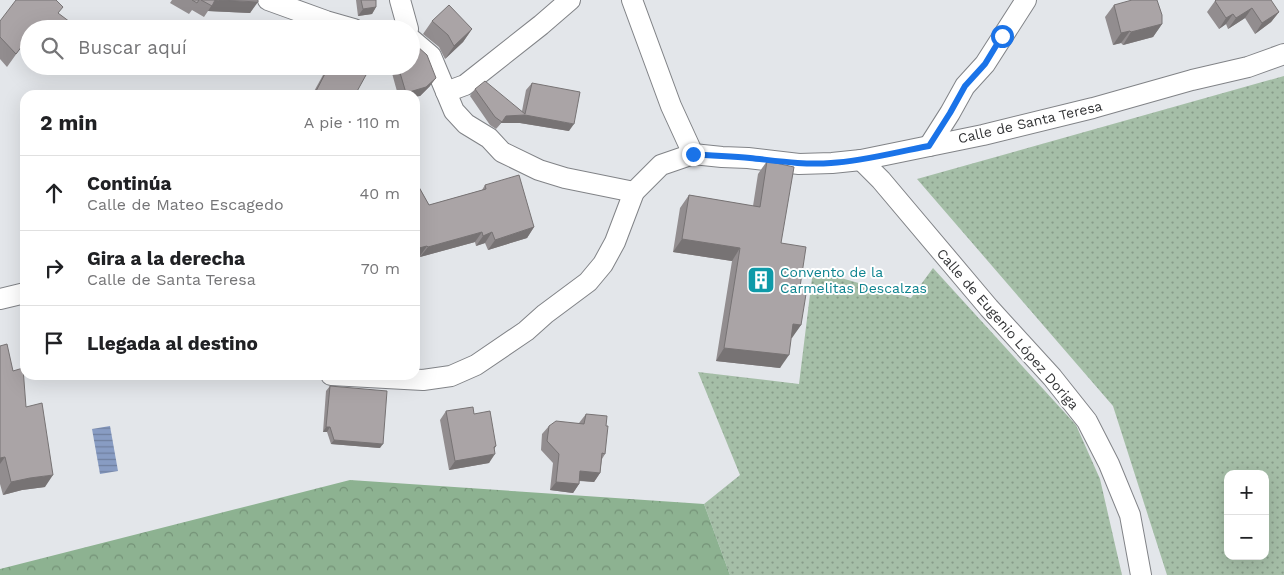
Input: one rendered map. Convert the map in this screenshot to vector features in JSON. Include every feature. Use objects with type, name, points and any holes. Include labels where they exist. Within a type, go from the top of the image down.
[{"type":"street","points":[[268,0],[327,20]]},
{"type":"street","points":[[400,0],[406,20]]},
{"type":"street","points":[[446,92],[464,85],[519,43],[570,0]]},
{"type":"street","points":[[632,0],[671,106],[693,154]]},
{"type":"street","points":[[929,146],[965,86],[985,64],[1026,0]]},
{"type":"street","points":[[420,47],[431,56],[454,111],[466,124],[490,138],[502,152],[539,170],[565,178],[634,192]]},
{"type":"street","name":"Calle de Santa Teresa","points":[[420,380],[451,376],[476,365],[526,331],[545,314],[588,282],[603,264],[615,242],[634,192],[661,164],[693,154],[799,164],[861,160],[982,135],[1093,108],[1192,80],[1248,67],[1284,54]]},
{"type":"street","name":"Calle de Eugenio López Doriga","points":[[861,160],[881,180],[989,308],[1052,377],[1087,421],[1109,464],[1130,514],[1142,575]]},
{"type":"street","points":[[0,299],[20,294]]},
{"type":"green space","points":[[1284,76],[1284,575],[1167,575],[1113,406],[917,179]]},
{"type":"green space","points":[[933,268],[1076,425],[1100,479],[1122,575],[730,575],[704,504],[740,475],[698,372],[799,384],[813,270],[911,298]]},
{"type":"green space","points":[[350,480],[704,504],[730,575],[0,575],[0,569]]},
{"type":"water","points":[[110,426],[118,471],[100,474],[92,429]]},
{"type":"building","points":[[16,0],[56,0],[63,7],[58,13],[67,20],[20,20],[20,49],[16,54],[0,37],[0,21]]},
{"type":"building","points":[[201,0],[215,0],[212,6]]},
{"type":"building","points":[[219,0],[258,0],[258,2]]},
{"type":"building","points":[[361,0],[376,0],[376,7],[363,9]]},
{"type":"building","points":[[1132,0],[1157,0],[1162,15],[1162,24],[1121,33],[1114,5]]},
{"type":"building","points":[[1216,0],[1271,0],[1279,12],[1262,23],[1252,8],[1236,18],[1233,14],[1226,18]]},
{"type":"building","points":[[449,5],[472,29],[454,46],[448,35],[432,21]]},
{"type":"building","points":[[420,49],[427,55],[436,78],[426,87],[416,90],[405,90],[401,75],[420,75]]},
{"type":"building","points":[[324,75],[366,75],[358,90],[317,90]]},
{"type":"building","points":[[485,81],[525,114],[532,83],[580,92],[574,124],[525,115],[506,116],[502,122],[495,117],[475,89]]},
{"type":"building","name":"Convento de la Carmelitas Descalzas","points":[[767,161],[794,167],[781,243],[806,247],[800,287],[807,288],[801,325],[793,324],[789,355],[724,348],[740,248],[682,239],[689,195],[760,207]]},
{"type":"building","points":[[519,175],[534,227],[495,240],[492,232],[483,236],[482,232],[420,248],[420,189],[429,205],[486,189],[485,185]]},
{"type":"building","points":[[7,344],[13,371],[20,369],[20,380],[24,380],[26,407],[42,403],[53,475],[11,482],[5,457],[0,458],[0,346]]},
{"type":"building","points":[[330,386],[387,391],[383,444],[334,440],[330,427],[326,427]]},
{"type":"building","points":[[473,407],[474,414],[490,411],[496,446],[494,447],[495,454],[455,461],[446,411]]},
{"type":"building","points":[[586,414],[607,416],[606,426],[608,426],[605,454],[602,453],[600,473],[580,471],[579,484],[556,482],[559,454],[547,441],[549,426],[556,421],[584,424]]},
{"type":"place","name":"Convento de la Carmelitas Descalzas","points":[[761,280]]},
{"type":"route","points":[[693,154],[799,164],[832,163],[861,160],[929,146],[965,86],[985,64],[1002,36]]}]
